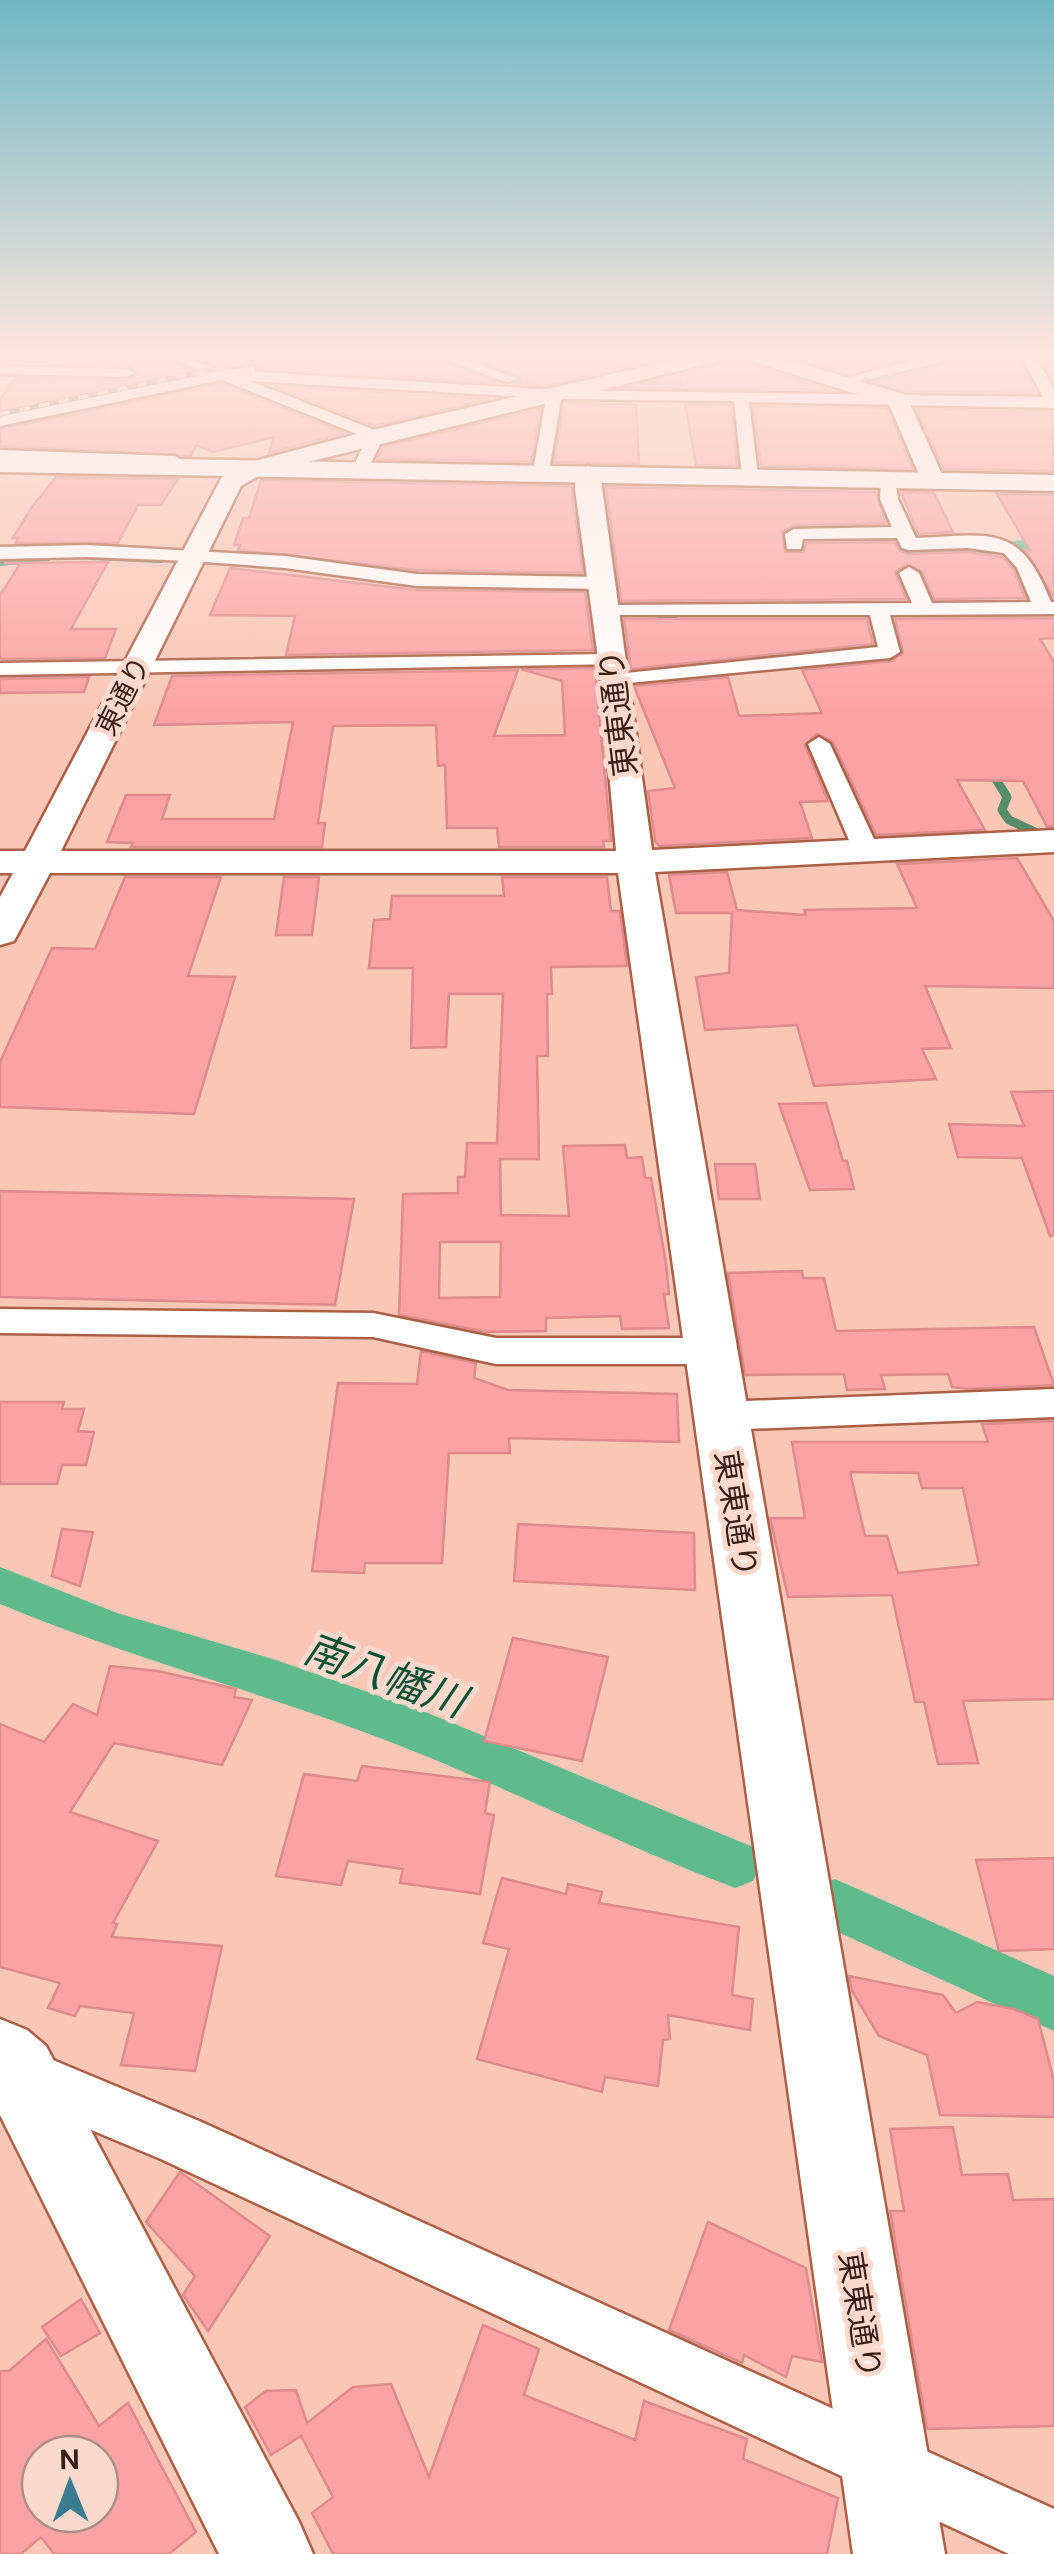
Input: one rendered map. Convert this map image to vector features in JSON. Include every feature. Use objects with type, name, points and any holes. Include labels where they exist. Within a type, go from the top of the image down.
[{"type":"highway","points":[[666,474],[1054,483]]},
{"type":"street","name":"東通り","points":[[0,933],[231,482],[245,474]]},
{"type":"street","name":"東東通り","points":[[567,474],[587,489],[609,633],[635,862],[899,2554]]},
{"type":"street","points":[[930,474],[933,480]]},
{"type":"street","points":[[0,668],[138,668],[878,609],[1048,608],[1021,558],[1008,548],[910,544],[890,499],[887,479]]},
{"type":"street","points":[[794,545],[794,534],[905,532]]},
{"type":"street","points":[[0,553],[86,550],[285,562],[417,580],[609,633],[890,652],[878,609]]},
{"type":"street","points":[[909,573],[924,608]]},
{"type":"street","points":[[819,744],[867,852]]},
{"type":"street","points":[[0,862],[635,862],[1054,841]]},
{"type":"street","points":[[0,1321],[373,1326],[496,1352],[714,1351]]},
{"type":"street","points":[[721,1416],[1054,1403]]},
{"type":"street","points":[[10,2065],[1054,2542]]},
{"type":"street","points":[[10,2065],[268,2554]]},
{"type":"building","points":[[56,477],[178,479],[161,505],[138,505],[118,543],[16,543],[18,538],[13,538]]},
{"type":"building","points":[[261,480],[571,486],[583,573],[417,570],[238,550],[240,545],[234,545],[243,518],[249,518]]},
{"type":"building","points":[[606,487],[877,492],[886,523],[792,526],[782,532],[785,552],[803,552],[806,543],[895,542],[899,550],[908,554],[968,552],[1002,557],[1014,570],[1025,598],[934,599],[922,572],[907,564],[895,572],[906,599],[621,601]]},
{"type":"building","points":[[901,492],[934,493],[953,532],[918,534]]},
{"type":"building","points":[[997,494],[1054,495],[1054,598],[1025,550],[1030,550]]},
{"type":"building","points":[[108,562],[71,629],[116,629],[105,658],[0,659],[0,595],[20,564],[4,563]]},
{"type":"building","points":[[230,568],[416,590],[585,592],[593,650],[286,655],[295,616],[210,615]]},
{"type":"building","points":[[1054,618],[1054,638],[1040,639],[1054,662],[1054,826],[1047,827],[1023,781],[957,780],[985,830],[876,835],[833,742],[817,734],[805,745],[828,801],[800,802],[812,838],[659,846],[655,841],[648,791],[675,788],[634,686],[728,677],[739,716],[822,713],[802,670],[892,661],[903,653],[895,619]]},
{"type":"building","points":[[624,619],[867,619],[873,644],[631,669]]},
{"type":"building","points":[[595,668],[611,841],[603,841],[604,847],[499,847],[497,828],[447,828],[445,765],[438,766],[436,725],[333,726],[318,823],[325,823],[322,847],[131,847],[133,843],[107,842],[126,795],[170,795],[162,819],[274,819],[293,722],[154,725],[172,676],[518,670],[494,736],[565,735],[562,681],[521,669]]},
{"type":"building","points":[[89,677],[84,692],[0,693],[0,679]]},
{"type":"building","points":[[1017,858],[1054,921],[1054,988],[925,986],[951,1048],[922,1049],[936,1079],[814,1086],[797,1025],[705,1030],[696,977],[729,973],[732,913],[676,913],[669,875],[727,872],[737,910],[806,915],[804,910],[917,908],[897,864]]},
{"type":"building","points":[[125,877],[221,877],[188,976],[235,977],[194,1114],[0,1107],[0,1062],[52,948],[95,949]]},
{"type":"building","points":[[284,877],[319,877],[312,935],[276,935]]},
{"type":"building","points":[[502,877],[607,877],[611,911],[620,911],[627,966],[551,967],[552,994],[547,994],[548,1056],[537,1056],[539,1159],[500,1159],[501,1215],[569,1216],[563,1146],[625,1145],[627,1158],[642,1157],[645,1178],[651,1178],[666,1263],[669,1294],[664,1294],[669,1328],[622,1329],[620,1316],[546,1318],[546,1331],[486,1332],[399,1315],[403,1194],[458,1193],[458,1177],[465,1177],[467,1143],[497,1143],[503,994],[449,994],[446,1047],[411,1048],[413,968],[369,968],[374,920],[390,919],[392,896],[504,896]],"holes":[[[440,1242],[501,1242],[500,1297],[439,1298]]]},
{"type":"building","points":[[1054,1091],[1054,1235],[1050,1236],[1022,1158],[958,1157],[949,1124],[1024,1126],[1011,1092]]},
{"type":"building","points":[[826,1103],[854,1189],[810,1190],[779,1104]]},
{"type":"building","points":[[715,1164],[755,1164],[760,1199],[719,1199]]},
{"type":"building","points":[[0,1191],[354,1199],[335,1305],[0,1297]]},
{"type":"building","points":[[802,1271],[803,1278],[824,1278],[836,1331],[1034,1327],[1054,1385],[969,1389],[952,1387],[948,1374],[881,1375],[885,1389],[847,1390],[844,1374],[745,1375],[728,1273]]},
{"type":"building","points":[[421,1351],[476,1363],[474,1378],[508,1390],[677,1394],[679,1442],[509,1438],[510,1453],[449,1453],[442,1563],[365,1563],[364,1573],[312,1571],[338,1383],[417,1384]]},
{"type":"building","points":[[0,1402],[64,1402],[62,1409],[84,1409],[78,1431],[94,1432],[86,1465],[62,1465],[57,1484],[0,1484]]},
{"type":"building","points":[[1054,1421],[1054,1699],[963,1701],[978,1763],[938,1764],[924,1702],[915,1702],[892,1595],[788,1597],[770,1518],[805,1518],[792,1442],[988,1442],[982,1424]],"holes":[[[850,1472],[918,1473],[922,1488],[963,1488],[979,1565],[898,1573],[887,1536],[865,1536]]]},
{"type":"building","points":[[518,1524],[694,1533],[695,1590],[514,1581]]},
{"type":"building","points":[[62,1529],[93,1532],[80,1586],[52,1576]]},
{"type":"building","points":[[513,1638],[608,1657],[582,1761],[484,1741]]},
{"type":"building","points":[[110,1666],[158,1671],[236,1689],[234,1697],[252,1700],[222,1765],[114,1743],[70,1812],[158,1841],[113,1923],[117,1924],[112,1937],[222,1946],[195,2071],[121,2065],[134,2013],[80,2006],[75,2016],[48,2008],[60,1983],[0,1967],[0,1724],[44,1742],[73,1704],[97,1715]]},
{"type":"building","points":[[362,1766],[490,1782],[485,1813],[494,1815],[480,1894],[400,1883],[403,1869],[348,1861],[341,1885],[276,1876],[304,1774],[357,1781]]},
{"type":"building","points":[[1054,1858],[1054,1949],[999,1951],[976,1860]]},
{"type":"building","points":[[502,1878],[566,1894],[568,1884],[602,1892],[599,1903],[739,1927],[732,1995],[753,1999],[750,2030],[668,2015],[670,2039],[663,2040],[658,2086],[605,2077],[602,2092],[477,2059],[509,1949],[483,1943]]},
{"type":"building","points":[[849,1976],[943,1995],[956,2013],[977,2002],[1014,2009],[1038,2019],[1054,2081],[1054,2117],[940,2115],[927,2055],[879,2036],[852,1991]]},
{"type":"building","points":[[953,2127],[962,2175],[1008,2174],[1013,2200],[1054,2199],[1054,2426],[927,2429],[890,2211],[904,2211],[890,2129]]},
{"type":"building","points":[[180,2172],[270,2236],[208,2331],[183,2295],[195,2276],[146,2222]]},
{"type":"building","points":[[708,2222],[806,2268],[822,2362],[792,2356],[786,2377],[744,2355],[742,2363],[669,2330]]},
{"type":"building","points":[[81,2299],[100,2333],[61,2356],[42,2327]]},
{"type":"building","points":[[483,2325],[539,2349],[524,2395],[635,2440],[644,2401],[747,2439],[743,2459],[838,2498],[827,2554],[333,2554],[312,2513],[333,2497],[301,2436],[271,2455],[245,2407],[266,2391],[296,2390],[307,2423],[353,2387],[391,2384],[429,2477]]},
{"type":"building","points":[[46,2339],[99,2426],[128,2403],[196,2532],[169,2554],[54,2554],[41,2537],[21,2554],[0,2554],[0,2371],[9,2371]]},
{"type":"waterway","points":[[853,559],[887,558],[927,548],[1008,548],[1054,542]]},
{"type":"waterway","points":[[91,557],[161,560]]},
{"type":"waterway","points":[[0,563],[48,558]]},
{"type":"waterway","points":[[652,613],[682,622]]},
{"type":"waterway","points":[[750,654],[772,657]]},
{"type":"waterway","points":[[998,769],[994,776],[1007,797],[1002,810],[1009,820],[1035,832]]},
{"type":"waterway","name":"南八幡川","points":[[0,1585],[108,1629],[273,1679],[411,1728],[735,1864]]},
{"type":"waterway","name":"南八幡川","points":[[835,1904],[1054,2004]]}]
